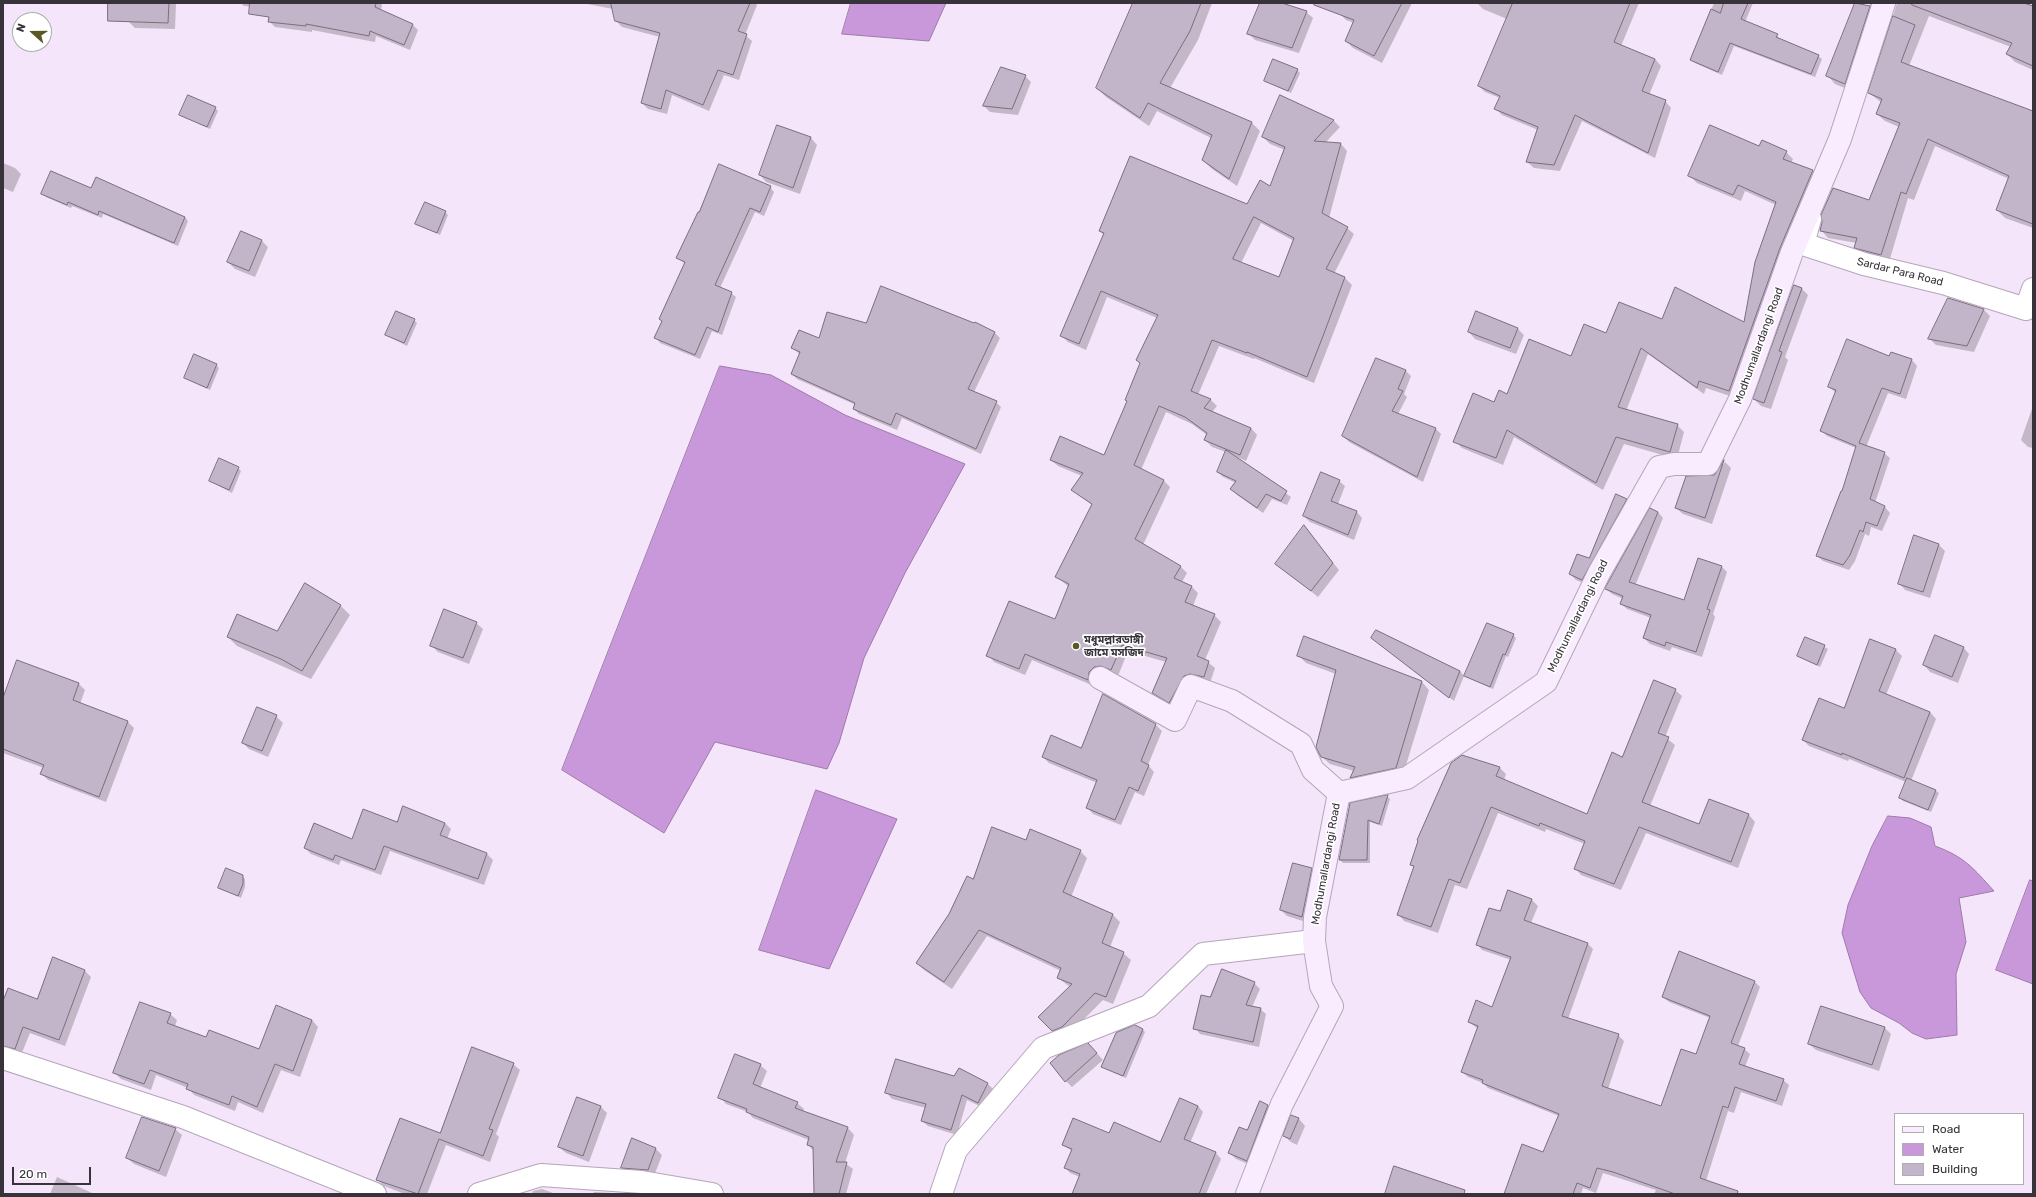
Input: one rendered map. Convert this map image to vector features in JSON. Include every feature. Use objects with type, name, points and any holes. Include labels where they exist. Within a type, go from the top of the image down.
[{"type":"street","name":"Modhumallardangi Road","points":[[1247,1194],[1282,1104],[1332,1006],[1321,986],[1314,941],[1315,916],[1339,793],[1407,778],[1546,682],[1598,573],[1659,467],[1674,464],[1708,464],[1740,399],[1792,252],[1840,139],[1884,3]]},
{"type":"street","name":"Sardar Para Road","points":[[1816,195],[1803,244],[1864,264],[1943,282],[2026,309],[2033,289]]},
{"type":"street","points":[[1100,678],[1175,720],[1191,686],[1232,700],[1301,744],[1313,770],[1339,793]]},
{"type":"street","points":[[941,1194],[956,1150],[1043,1048],[1149,1006],[1203,954],[1314,941]]},
{"type":"street","points":[[3,1058],[183,1117],[375,1194]]},
{"type":"street","points":[[479,1194],[541,1175],[642,1182],[712,1194]]},
{"type":"water","points":[[851,3],[946,3],[929,41],[842,34]]},
{"type":"water","points":[[720,366],[771,375],[845,415],[965,464],[905,573],[864,658],[839,743],[827,769],[715,742],[664,833],[562,770]]},
{"type":"water","points":[[816,790],[897,819],[829,969],[759,950]]},
{"type":"water","points":[[1888,816],[1910,818],[1931,827],[1935,846],[1954,854],[1968,864],[1994,891],[1959,898],[1966,942],[1956,974],[1957,1035],[1926,1039],[1912,1033],[1899,1023],[1871,1008],[1860,992],[1842,933],[1848,905],[1872,846]]},
{"type":"water","points":[[2030,880],[2033,881],[2033,984],[1996,970]]},
{"type":"building","points":[[108,3],[169,3],[168,23],[108,21]]},
{"type":"building","points":[[250,3],[376,3],[375,7],[413,24],[404,45],[370,31],[369,36],[306,24],[306,26],[268,22],[269,17],[249,14]]},
{"type":"building","points":[[611,3],[750,3],[738,31],[747,34],[733,75],[718,70],[703,105],[666,90],[661,109],[641,103],[660,33],[615,21]]},
{"type":"building","points":[[1133,3],[1201,3],[1190,31],[1160,83],[1252,122],[1229,179],[1202,160],[1212,135],[1148,103],[1140,118],[1096,88]]},
{"type":"building","points":[[1260,3],[1282,3],[1307,11],[1292,48],[1247,34]]},
{"type":"building","points":[[1315,3],[1402,3],[1374,56],[1345,41],[1354,20],[1314,5]]},
{"type":"building","points":[[1513,3],[1630,3],[1614,42],[1655,59],[1642,91],[1666,100],[1648,153],[1575,115],[1554,165],[1526,162],[1538,127],[1494,109],[1500,96],[1478,86]]},
{"type":"building","points":[[1724,3],[1748,3],[1741,19],[1778,34],[1776,37],[1819,55],[1811,74],[1730,43],[1718,72],[1690,60],[1711,9],[1720,13]]},
{"type":"building","points":[[1855,3],[1870,6],[1845,84],[1826,76]]},
{"type":"building","points":[[1912,3],[2024,3],[2033,6],[2033,66],[2006,54],[2012,43],[1912,5]]},
{"type":"building","points":[[1893,16],[1915,25],[1901,62],[2033,111],[2033,224],[1996,210],[2009,176],[1928,139],[1906,194],[1901,192],[1881,255],[1854,248],[1857,238],[1820,231],[1822,222],[1821,215],[1833,188],[1869,200],[1900,123],[1876,114],[1882,99],[1868,93]]},
{"type":"building","points":[[1273,59],[1298,69],[1288,91],[1264,81]]},
{"type":"building","points":[[1001,67],[1026,75],[1012,109],[983,106]]},
{"type":"building","points":[[188,95],[216,107],[207,127],[179,115]]},
{"type":"building","points":[[1280,95],[1334,120],[1314,141],[1341,143],[1322,213],[1348,227],[1326,269],[1345,277],[1307,377],[1247,352],[1212,340],[1191,391],[1211,399],[1204,408],[1251,428],[1240,455],[1204,440],[1207,433],[1185,417],[1159,406],[1134,465],[1164,480],[1135,539],[1181,566],[1174,578],[1192,586],[1185,602],[1215,614],[1197,656],[1209,661],[1204,677],[1190,674],[1184,676],[1169,703],[1152,693],[1167,658],[1122,645],[1111,670],[1100,666],[1094,667],[1089,672],[1088,680],[1025,654],[1019,669],[986,656],[1009,601],[1055,619],[1069,584],[1055,577],[1092,504],[1071,490],[1083,473],[1050,460],[1060,436],[1104,455],[1127,401],[1125,400],[1140,363],[1136,360],[1158,315],[1101,291],[1079,344],[1060,336],[1104,233],[1099,231],[1130,156],[1247,204],[1260,180],[1270,186],[1285,147],[1262,137]],"holes":[[[1254,217],[1294,238],[1279,277],[1233,259]]]},
{"type":"building","points":[[777,125],[811,137],[793,188],[759,175]]},
{"type":"building","points":[[1710,125],[1759,146],[1762,140],[1787,151],[1783,159],[1813,170],[1780,248],[1729,391],[1699,381],[1697,388],[1641,348],[1618,407],[1678,424],[1670,452],[1616,437],[1596,483],[1507,430],[1496,458],[1453,442],[1473,393],[1494,402],[1499,390],[1507,394],[1529,339],[1571,356],[1584,324],[1606,333],[1619,302],[1662,319],[1675,287],[1744,322],[1755,262],[1776,202],[1738,185],[1733,195],[1688,176]]},
{"type":"building","points":[[719,164],[771,186],[760,212],[750,208],[715,285],[732,292],[718,332],[707,327],[695,355],[654,338],[662,321],[659,319],[685,262],[676,258],[699,212]]},
{"type":"building","points":[[51,171],[91,188],[96,177],[185,217],[174,243],[99,211],[98,215],[68,202],[67,205],[41,194]]},
{"type":"building","points":[[425,202],[446,211],[437,233],[415,224]]},
{"type":"building","points":[[241,231],[262,240],[249,271],[227,262]]},
{"type":"building","points":[[1794,285],[1802,288],[1779,351],[1782,352],[1764,403],[1753,399]]},
{"type":"building","points":[[881,286],[974,323],[975,322],[995,332],[968,389],[997,401],[976,449],[896,413],[891,425],[853,409],[855,403],[791,374],[800,352],[791,348],[799,330],[819,338],[827,312],[866,323]]},
{"type":"building","points":[[1948,298],[1984,309],[1967,346],[1928,339]]},
{"type":"building","points":[[396,311],[415,319],[404,343],[385,335]]},
{"type":"building","points":[[1476,311],[1518,328],[1510,348],[1468,332]]},
{"type":"building","points":[[1847,339],[1889,356],[1891,352],[1912,359],[1900,394],[1882,388],[1859,443],[1885,452],[1870,499],[1885,506],[1877,526],[1866,522],[1863,532],[1860,530],[1850,555],[1843,565],[1816,556],[1842,491],[1856,446],[1820,431],[1836,390],[1828,387]]},
{"type":"building","points":[[194,354],[217,364],[207,388],[184,378]]},
{"type":"building","points":[[1376,358],[1406,370],[1398,389],[1403,391],[1392,411],[1436,428],[1417,477],[1342,436]]},
{"type":"building","points":[[1226,450],[1287,491],[1281,501],[1266,494],[1257,508],[1230,489],[1236,481],[1217,472]]},
{"type":"building","points":[[219,458],[239,467],[229,490],[209,481]]},
{"type":"building","points":[[1724,460],[1705,518],[1675,508],[1686,476],[1714,475]]},
{"type":"building","points":[[1321,472],[1340,480],[1331,501],[1357,511],[1348,535],[1303,516]]},
{"type":"building","points":[[1616,494],[1627,499],[1582,580],[1569,574],[1577,554],[1589,558]]},
{"type":"building","points":[[1650,508],[1658,512],[1629,582],[1684,600],[1698,558],[1722,566],[1707,609],[1710,610],[1696,652],[1666,642],[1665,646],[1643,638],[1651,615],[1620,604],[1623,596],[1605,589]]},
{"type":"building","points":[[1304,525],[1333,563],[1311,591],[1275,564]]},
{"type":"building","points":[[1914,535],[1939,544],[1923,592],[1898,584]]},
{"type":"building","points":[[305,583],[341,605],[302,671],[281,659],[227,637],[237,614],[277,631]]},
{"type":"building","points":[[444,609],[477,622],[463,658],[430,646]]},
{"type":"building","points":[[1487,623],[1514,634],[1505,655],[1503,654],[1490,687],[1464,676]]},
{"type":"building","points":[[1376,630],[1460,671],[1449,698],[1371,638]]},
{"type":"building","points":[[1935,635],[1964,647],[1952,677],[1923,665]]},
{"type":"building","points":[[1304,636],[1422,681],[1396,768],[1350,778],[1355,767],[1321,757],[1316,747],[1336,670],[1297,656]]},
{"type":"building","points":[[1805,637],[1825,645],[1817,665],[1797,656]]},
{"type":"building","points":[[1870,639],[1896,649],[1879,691],[1930,712],[1904,778],[1842,753],[1842,755],[1802,740],[1819,698],[1844,708]]},
{"type":"building","points":[[17,660],[79,683],[73,700],[128,721],[99,797],[40,774],[44,765],[3,749],[3,698]]},
{"type":"building","points":[[1654,680],[1676,689],[1658,733],[1669,737],[1642,802],[1699,824],[1709,799],[1749,814],[1731,862],[1639,827],[1614,884],[1574,869],[1585,841],[1540,823],[1539,826],[1491,807],[1460,883],[1449,879],[1431,927],[1397,915],[1414,866],[1410,865],[1418,841],[1417,840],[1451,763],[1462,755],[1500,767],[1496,776],[1587,814],[1612,752],[1622,757]]},
{"type":"building","points":[[1103,694],[1156,724],[1141,761],[1149,765],[1138,791],[1129,787],[1115,820],[1086,808],[1097,780],[1042,757],[1051,735],[1081,748]]},
{"type":"building","points":[[257,707],[277,715],[262,751],[242,743]]},
{"type":"building","points":[[1907,778],[1936,790],[1928,810],[1899,798]]},
{"type":"building","points":[[1388,795],[1379,824],[1368,820],[1367,860],[1339,860],[1350,803]]},
{"type":"building","points":[[403,806],[445,823],[440,835],[487,853],[478,879],[384,846],[375,870],[335,855],[333,860],[304,848],[314,823],[352,839],[363,809],[397,822]]},
{"type":"building","points":[[992,827],[1026,840],[1030,829],[1081,850],[1063,892],[1113,914],[1102,943],[1124,952],[1106,997],[1095,993],[1062,1027],[1052,1031],[1038,1017],[1072,984],[1057,978],[1061,968],[979,930],[944,982],[916,963],[949,914],[967,876],[973,879]]},
{"type":"building","points":[[1293,863],[1312,868],[1302,917],[1280,910]]},
{"type":"building","points":[[226,868],[243,875],[243,884],[238,896],[218,888]]},
{"type":"building","points":[[1508,890],[1532,899],[1524,920],[1588,943],[1562,1016],[1619,1034],[1602,1086],[1661,1106],[1681,1049],[1696,1054],[1710,1016],[1662,997],[1679,951],[1755,981],[1731,1043],[1745,1048],[1739,1064],[1784,1079],[1776,1101],[1735,1087],[1728,1108],[1723,1106],[1700,1178],[1738,1191],[1737,1194],[1675,1194],[1613,1172],[1597,1168],[1590,1188],[1577,1183],[1573,1194],[1504,1194],[1522,1144],[1543,1152],[1559,1114],[1482,1083],[1483,1080],[1461,1072],[1478,1026],[1468,1022],[1476,1000],[1492,1007],[1511,957],[1476,945],[1489,908],[1500,911]]},
{"type":"building","points":[[53,957],[85,970],[59,1040],[23,1027],[15,1049],[3,1046],[3,1001],[8,988],[37,999]]},
{"type":"building","points":[[1222,969],[1255,982],[1246,1005],[1261,1008],[1253,1042],[1193,1029],[1201,995],[1210,997]]},
{"type":"building","points":[[140,1002],[171,1013],[167,1023],[206,1037],[209,1030],[259,1049],[276,1005],[312,1020],[293,1071],[275,1064],[257,1107],[232,1096],[229,1105],[186,1089],[188,1084],[150,1070],[144,1084],[113,1073]]},
{"type":"building","points":[[1821,1006],[1885,1027],[1872,1065],[1808,1044]]},
{"type":"building","points":[[1135,1025],[1143,1029],[1123,1076],[1101,1067],[1116,1033]]},
{"type":"building","points":[[1088,1043],[1097,1053],[1065,1082],[1050,1063],[1059,1055]]},
{"type":"building","points":[[472,1047],[514,1063],[489,1129],[493,1130],[483,1156],[439,1139],[418,1194],[376,1180],[400,1118],[440,1133]]},
{"type":"building","points":[[735,1054],[761,1064],[753,1084],[798,1102],[795,1108],[848,1127],[836,1162],[847,1162],[839,1194],[814,1194],[813,1147],[807,1145],[809,1137],[746,1112],[747,1109],[718,1098]]},
{"type":"building","points":[[896,1059],[954,1076],[959,1068],[988,1083],[978,1103],[962,1095],[951,1130],[921,1121],[926,1104],[885,1093]]},
{"type":"building","points":[[577,1097],[601,1106],[583,1156],[558,1147]]},
{"type":"building","points":[[1180,1098],[1198,1106],[1184,1139],[1216,1152],[1199,1194],[1072,1194],[1080,1174],[1064,1168],[1072,1149],[1062,1145],[1073,1118],[1109,1133],[1114,1122],[1160,1142]]},
{"type":"building","points":[[1260,1101],[1268,1105],[1247,1161],[1228,1153],[1239,1127],[1247,1130]]},
{"type":"building","points":[[1291,1115],[1299,1118],[1290,1139],[1283,1136]]},
{"type":"building","points":[[142,1117],[176,1128],[159,1171],[126,1158]]},
{"type":"building","points":[[632,1138],[656,1148],[648,1170],[621,1168]]},
{"type":"building","points":[[1394,1166],[1465,1190],[1464,1194],[1385,1194]]},
{"type":"place","name":"মধুমল্লারডাঙ্গী জামে মসজিদ","points":[[1076,646]]}]
